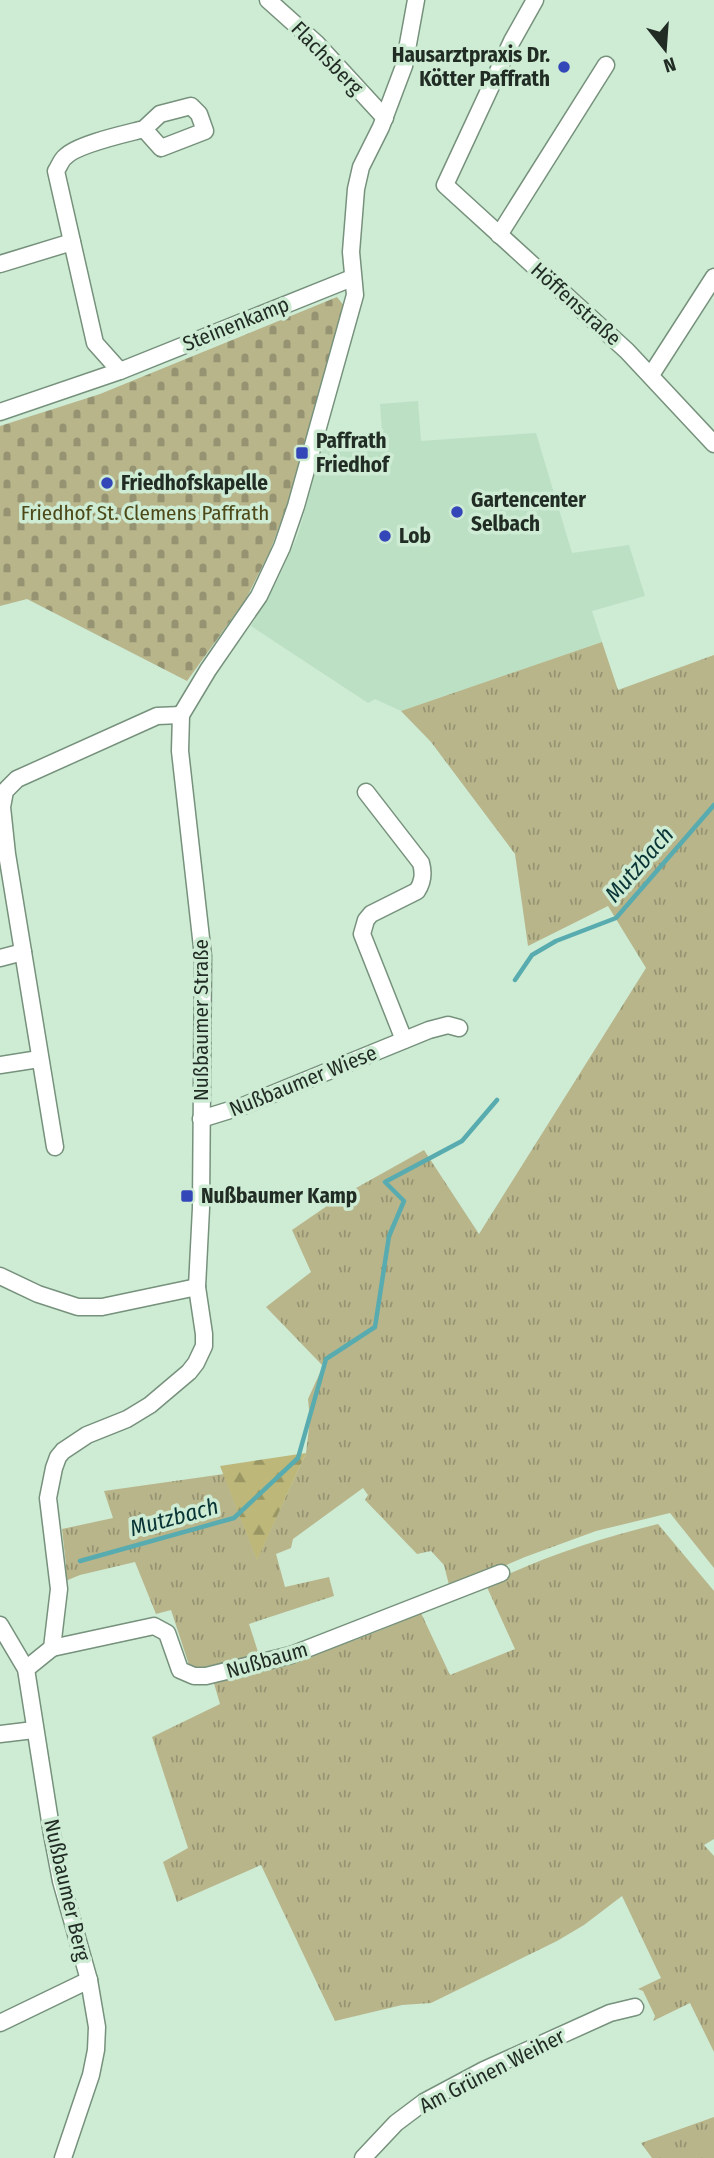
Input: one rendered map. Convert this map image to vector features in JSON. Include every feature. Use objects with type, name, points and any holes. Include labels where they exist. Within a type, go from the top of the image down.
[{"type":"street","name":"Flachsberg","points":[[268,0],[316,43],[384,118]]},
{"type":"street","name":"Nußbaumer Straße","points":[[52,1648],[59,1589],[48,1498],[54,1468],[63,1451],[74,1443],[139,1412],[174,1385],[196,1363],[204,1346],[197,1287],[201,1208],[203,956],[180,751],[181,715],[259,596],[282,547],[296,506],[355,295],[351,252],[356,188],[361,167],[404,66],[416,0]]},
{"type":"street","name":"Höffenstraße","points":[[535,0],[500,66],[445,184],[651,375],[714,444]]},
{"type":"street","points":[[499,235],[606,65]]},
{"type":"street","points":[[120,371],[95,343],[56,171],[64,157],[91,144],[144,129]]},
{"type":"street","points":[[0,264],[72,242]]},
{"type":"street","points":[[651,375],[714,277]]},
{"type":"street","name":"Steinenkamp","points":[[0,412],[120,371],[352,278]]},
{"type":"street","points":[[55,1147],[23,953],[3,854],[2,807],[5,791],[17,779],[158,716],[181,715]]},
{"type":"street","name":"Nußbaumer Wiese","points":[[366,792],[423,869],[421,885],[417,891],[371,914],[362,934],[404,1040]]},
{"type":"street","points":[[0,958],[23,953]]},
{"type":"street","name":"Nußbaumer Wiese","points":[[201,1119],[243,1106],[429,1030],[448,1026],[459,1028]]},
{"type":"street","points":[[0,1065],[39,1059]]},
{"type":"street","points":[[0,1276],[38,1294],[78,1307],[102,1307],[197,1287]]},
{"type":"street","name":"Nußbaum","points":[[52,1648],[154,1626],[167,1633],[180,1670],[194,1676],[206,1676],[291,1655],[501,1573]]},
{"type":"street","name":"Nußbaumer Berg","points":[[0,1625],[26,1669],[61,1881],[89,1980],[97,2027],[91,2075],[63,2158]]},
{"type":"street","points":[[26,1669],[52,1648]]},
{"type":"street","points":[[0,1734],[34,1730]]},
{"type":"street","points":[[0,2023],[89,1980]]},
{"type":"street","name":"Am Grünen Weiher","points":[[363,2158],[396,2123],[451,2086],[610,2012],[635,2007]]},
{"type":"shaded area","points":[[418,401],[421,441],[536,433],[572,553],[629,545],[645,596],[592,611],[602,642],[401,711],[375,699],[368,703],[251,626],[278,579],[298,535],[322,448],[383,443],[380,404]]},
{"type":"green space","name":"Friedhof St. Clemens Paffrath","points":[[337,297],[345,307],[285,511],[270,551],[246,599],[187,681],[27,599],[0,606],[0,426],[100,394]]},
{"type":"green space","points":[[602,642],[618,690],[714,655],[714,1568],[670,1513],[596,1531],[450,1589],[444,1565],[431,1551],[417,1554],[365,1500],[368,1495],[363,1488],[293,1539],[291,1548],[276,1554],[285,1587],[329,1577],[334,1596],[249,1624],[261,1661],[210,1670],[208,1666],[190,1668],[171,1610],[156,1614],[135,1562],[80,1575],[63,1582],[66,1565],[62,1529],[113,1518],[104,1491],[224,1474],[257,1559],[306,1453],[310,1419],[308,1399],[328,1355],[322,1365],[266,1307],[311,1272],[292,1230],[340,1197],[424,1150],[479,1234],[646,968],[608,906],[528,946],[515,854],[431,742],[401,711]]},
{"type":"green space","points":[[306,1453],[257,1560],[220,1466]]},
{"type":"green space","points":[[658,1524],[714,1591],[714,1839],[704,1845],[714,1856],[714,2052],[690,2003],[653,2021],[655,2016],[643,1991],[638,1989],[661,1978],[622,1896],[584,1925],[557,1941],[431,2003],[402,2005],[335,2021],[261,1865],[177,1902],[163,1862],[188,1848],[152,1737],[220,1704],[213,1680],[319,1652],[421,1613],[450,1675],[515,1649],[486,1585],[570,1550]]},
{"type":"green space","points":[[714,2117],[714,2158],[652,2158],[641,2143]]},
{"type":"waterway","name":"Mutzbach","points":[[515,980],[532,955],[556,941],[616,918],[714,805]]},
{"type":"waterway","name":"Mutzbach","points":[[80,1561],[234,1518],[298,1458],[326,1359],[375,1327],[389,1236],[404,1201],[385,1182],[462,1141],[497,1100]]},
{"type":"place","name":"Hausarztpraxis Dr. Kötter Paffrath","points":[[564,67]]},
{"type":"place","name":"Paffrath Friedhof","points":[[302,453]]},
{"type":"place","name":"Friedhofskapelle","points":[[107,483]]},
{"type":"place","name":"Gartencenter Selbach","points":[[457,512]]},
{"type":"place","name":"Lob","points":[[385,536]]},
{"type":"place","name":"Nußbaumer Kamp","points":[[187,1196]]}]
